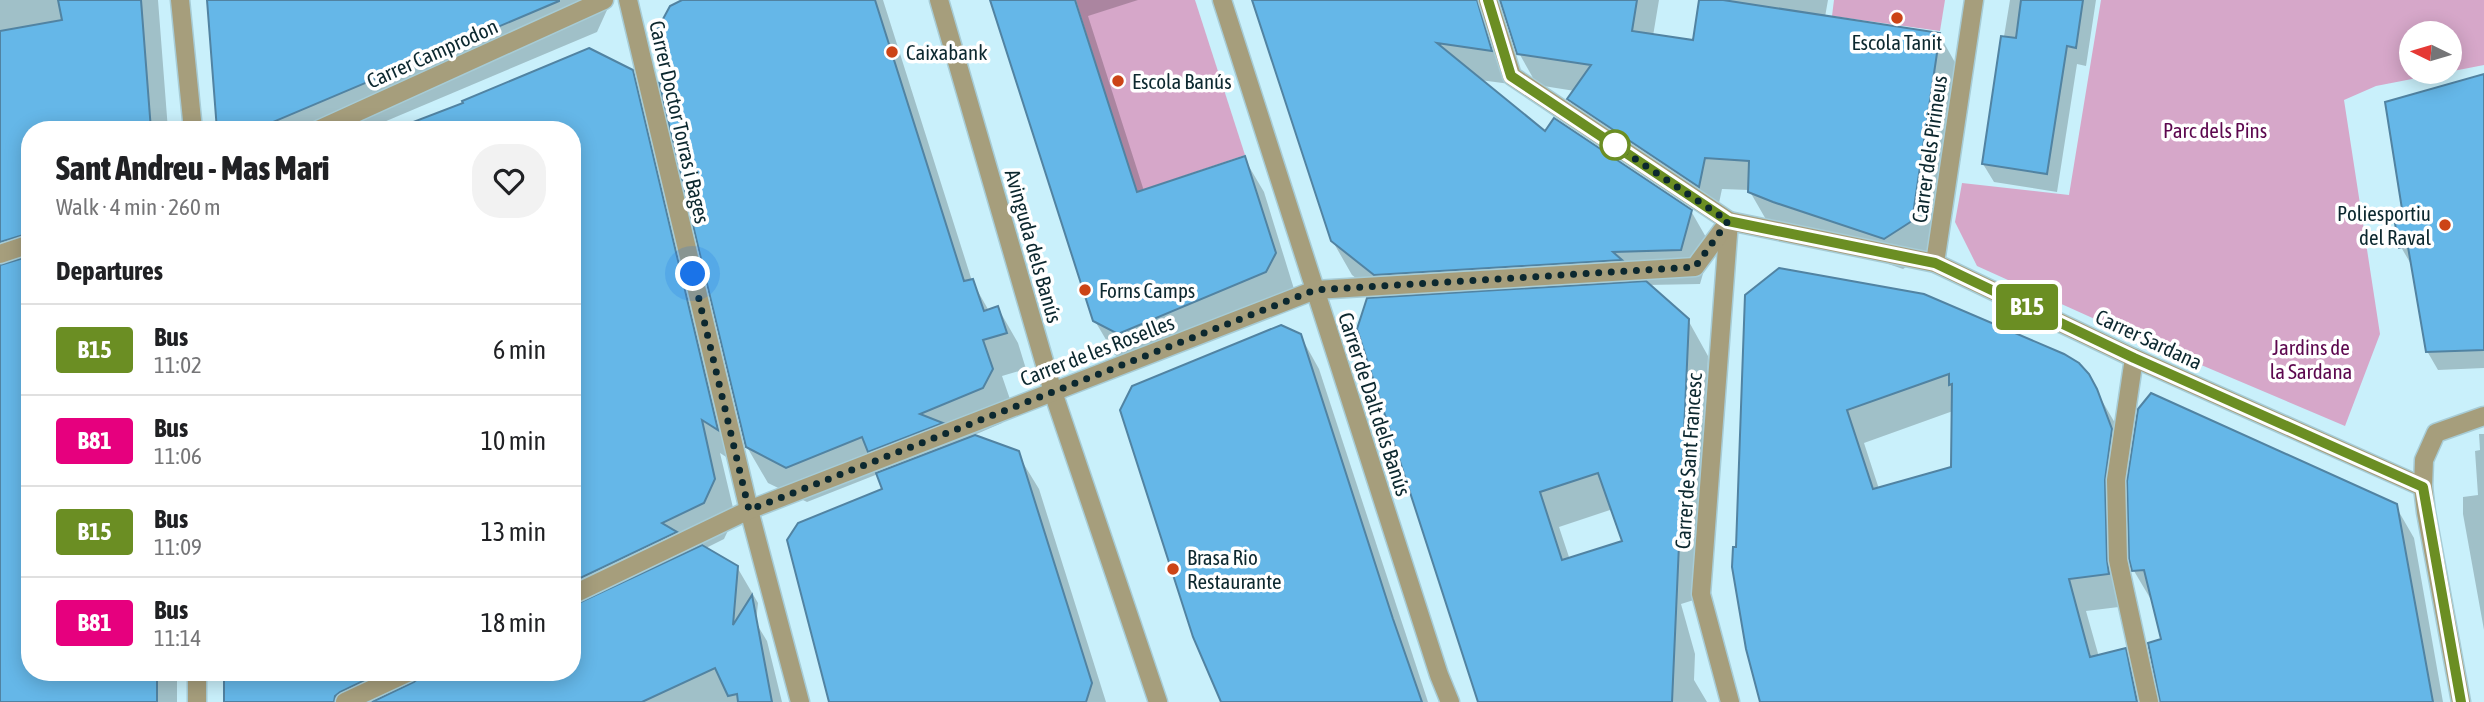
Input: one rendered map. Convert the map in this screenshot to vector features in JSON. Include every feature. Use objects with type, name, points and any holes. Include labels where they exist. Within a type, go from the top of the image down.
[{"type":"street","points":[[180,0],[192,121]]},
{"type":"street","name":"Carrer Camprodon","points":[[338,121],[604,0]]},
{"type":"street","name":"Carrer Doctor Torras i Bages","points":[[628,0],[749,510],[800,702]]},
{"type":"street","name":"Avinguda dels Banús","points":[[939,0],[1053,392],[1153,699]]},
{"type":"street","name":"Carrer de Dalt dels Banús","points":[[1222,0],[1439,675],[1450,702]]},
{"type":"street","points":[[1488,0],[1511,76],[1728,221]]},
{"type":"street","name":"Carrer dels Pirineus","points":[[1935,263],[1974,0]]},
{"type":"street","name":"Carrer de les Roselles","points":[[581,590],[749,510],[1315,290],[1695,267],[1728,221]]},
{"type":"street","name":"Carrer Sardana","points":[[1728,221],[1935,263],[2134,358],[2423,487]]},
{"type":"street","name":"Carrer de Sant Francesc","points":[[1728,221],[1701,593],[1730,702]]},
{"type":"street","points":[[0,254],[21,247]]},
{"type":"street","points":[[2134,358],[2116,480],[2118,560],[2149,702]]},
{"type":"street","points":[[2461,702],[2423,487],[2424,460],[2436,433],[2484,415]]},
{"type":"street","points":[[197,681],[197,702]]},
{"type":"street","points":[[345,702],[390,681]]},
{"type":"green space","points":[[1076,0],[1195,0],[1245,155],[1136,192]]},
{"type":"green space","name":"Escola Tanit","points":[[1834,0],[1945,0],[1940,31],[1832,16]]},
{"type":"green space","name":"Parc dels Pins","points":[[2101,0],[2484,0],[2484,65],[2462,70],[2462,21],[2399,21],[2399,82],[2376,86],[2344,100],[2380,334],[2345,426],[2128,334],[1977,266],[1955,222],[1962,183],[2069,195]]},
{"type":"building","points":[[58,0],[141,0],[150,121],[21,121],[21,236],[0,242],[0,31],[62,20]]},
{"type":"building","points":[[207,0],[559,0],[275,121],[216,121]]},
{"type":"building","points":[[682,0],[875,0],[964,281],[973,279],[984,311],[998,306],[1007,333],[983,340],[993,369],[983,388],[920,414],[943,423],[868,452],[862,437],[786,468],[746,447],[659,83],[674,90],[657,30],[670,6]]},
{"type":"building","points":[[990,0],[1075,0],[1137,192],[1245,156],[1276,253],[1266,272],[1118,334],[1093,321]]},
{"type":"building","points":[[1252,0],[1477,0],[1492,51],[1437,43],[1545,131],[1554,118],[1692,210],[1681,250],[1613,252],[1622,260],[1374,275],[1331,241]]},
{"type":"building","points":[[1500,0],[1637,0],[1632,31],[1693,40],[1699,0],[1723,0],[1940,33],[1912,221],[1884,239],[1773,202],[1748,192],[1749,161],[1705,158],[1699,187],[1567,99],[1591,65],[1517,54]]},
{"type":"building","points":[[2021,0],[2083,0],[2076,48],[2067,46],[2047,174],[1982,164],[2001,36],[2016,38]]},
{"type":"building","points":[[589,48],[633,70],[718,430],[702,420],[715,479],[704,503],[662,523],[677,532],[581,578],[581,121],[416,121],[463,103],[462,101]]},
{"type":"building","name":"Poliesportiu del Raval","points":[[2484,74],[2484,350],[2426,352],[2408,247],[2399,248],[2393,211],[2402,209],[2385,102],[2449,84],[2462,84],[2462,80]]},
{"type":"building","points":[[21,259],[21,681],[157,681],[157,702],[0,702],[0,265]]},
{"type":"building","points":[[1779,268],[1924,294],[2064,354],[2079,363],[2097,389],[2112,429],[2105,480],[2109,574],[2069,579],[2090,657],[2126,648],[2137,702],[1760,702],[1746,649],[1732,567],[1733,547],[1736,547],[1745,295]],"holes":[[[1949,374],[1949,385],[1952,384],[1951,467],[1873,489],[1847,410]]]},
{"type":"building","points":[[1646,281],[1689,319],[1672,702],[1478,702],[1357,329],[1367,298]],"holes":[[[1598,473],[1622,541],[1562,560],[1540,492]]]},
{"type":"building","points":[[1281,325],[1301,334],[1422,702],[1221,702],[1193,637],[1120,410],[1132,386]]},
{"type":"building","points":[[2151,393],[2397,504],[2433,702],[2160,702],[2148,643],[2161,639],[2144,570],[2132,571],[2129,559],[2127,481],[2138,409]]},
{"type":"building","points":[[975,435],[1019,451],[1092,683],[1086,702],[829,702],[787,540],[798,523],[882,489],[876,473]]},
{"type":"building","points":[[702,545],[738,566],[733,625],[752,595],[772,702],[738,702],[737,694],[728,696],[715,668],[642,702],[372,702],[415,681],[581,681],[581,602]]},
{"type":"building","points":[[224,681],[363,681],[340,692],[335,696],[334,702],[224,702]]},
{"type":"bus line","name":"B15","points":[[1488,0],[1511,76],[1728,221],[1935,263],[2134,358],[2423,487],[2461,702]]},
{"type":"place","name":"Escola Tanit","points":[[1897,18]]},
{"type":"place","name":"Caixabank","points":[[892,52]]},
{"type":"place","name":"Escola Banús","points":[[1118,81]]},
{"type":"place","name":"Poliesportiu del Raval","points":[[2445,225]]},
{"type":"place","name":"Forns Camps","points":[[1085,290]]},
{"type":"place","name":"Brasa Rio Restaurante","points":[[1173,569]]},
{"type":"route","points":[[693,274],[749,510],[1315,290],[1695,267],[1728,221],[1613,144],[1615,145]]},
{"type":"park label","name":"Jardins de la Sardana","points":[[2311,359]]}]
